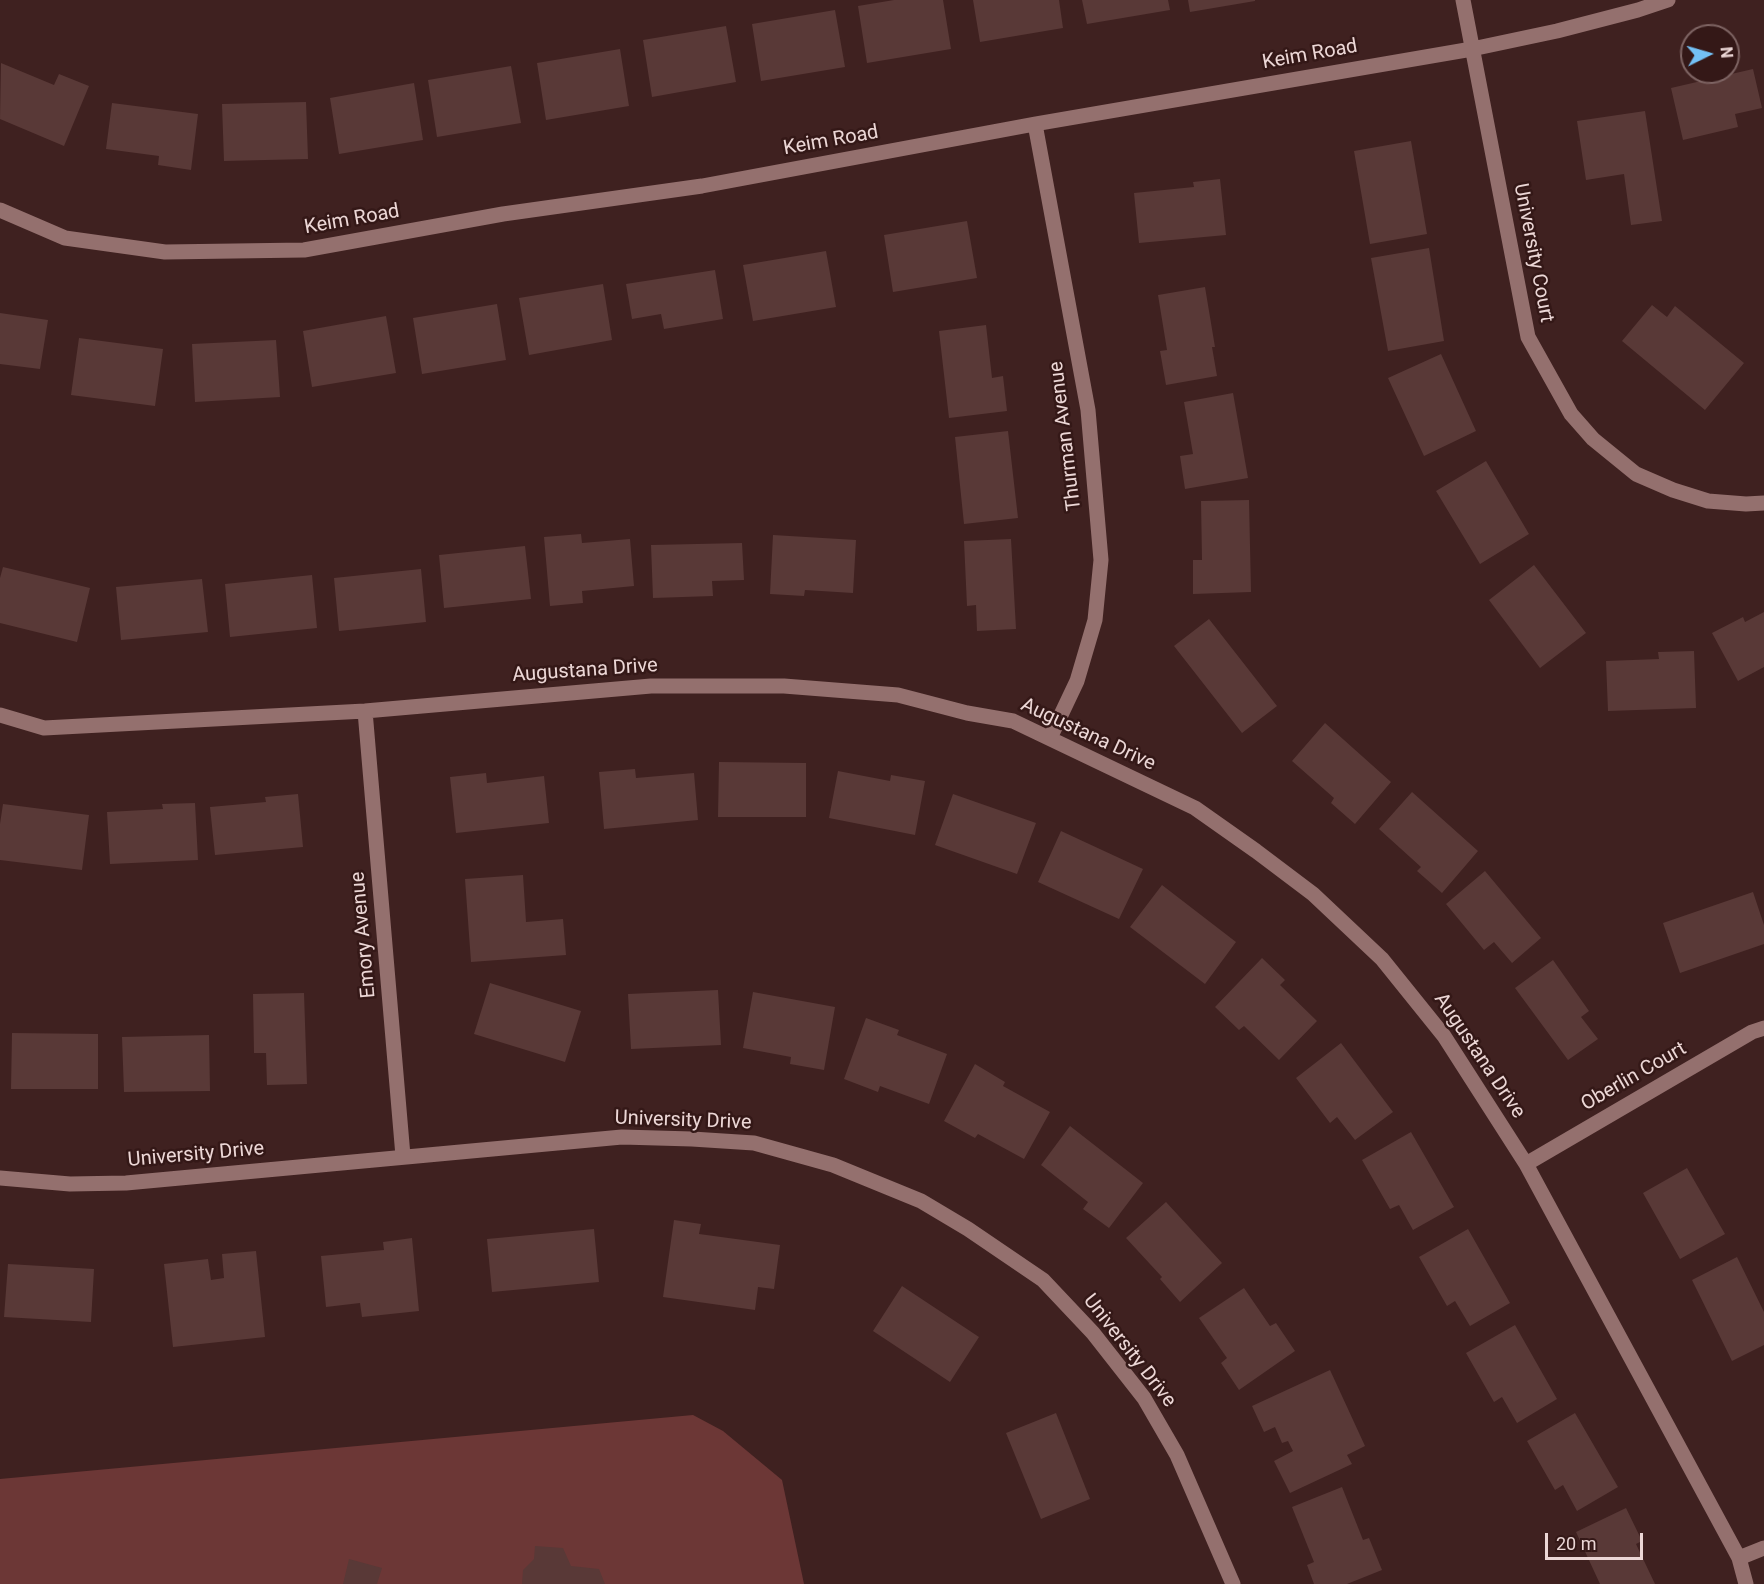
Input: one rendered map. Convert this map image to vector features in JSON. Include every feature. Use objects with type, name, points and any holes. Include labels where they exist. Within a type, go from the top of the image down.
[{"type":"street","points":[[1463,0],[1472,50]]},
{"type":"street","name":"Keim Road","points":[[0,210],[65,238],[165,252],[304,250],[503,214],[702,186],[1035,124],[1472,50],[1557,32],[1668,0]]},
{"type":"street","name":"University Court","points":[[1472,50],[1528,338],[1571,414],[1593,439],[1636,474],[1673,490],[1708,501],[1764,503]]},
{"type":"street","name":"Thurman Avenue","points":[[1035,124],[1088,410],[1101,560],[1095,620],[1077,681],[1050,738]]},
{"type":"street","name":"Augustana Drive","points":[[0,715],[44,728],[366,711],[651,686],[783,686],[898,694],[967,713],[1013,721],[1195,808],[1313,894],[1382,958],[1437,1027],[1526,1164],[1739,1558],[1746,1584]]},
{"type":"street","name":"Emory Avenue","points":[[366,711],[403,1156]]},
{"type":"street","name":"Oberlin Court","points":[[1526,1164],[1752,1032],[1764,1028]]},
{"type":"street","name":"University Drive","points":[[0,1178],[70,1184],[126,1183],[622,1137],[692,1138],[754,1143],[832,1165],[921,1201],[968,1229],[1043,1280],[1093,1333],[1144,1398],[1177,1455],[1233,1584]]},
{"type":"street","points":[[1739,1558],[1764,1548]]},
{"type":"shaded area","points":[[693,1415],[723,1431],[782,1480],[804,1584],[0,1584],[0,1479]]},
{"type":"building","points":[[894,0],[943,0],[951,49],[867,63],[858,6]]},
{"type":"building","points":[[973,0],[1059,0],[1063,28],[980,42]]},
{"type":"building","points":[[1082,0],[1168,0],[1170,10],[1087,24]]},
{"type":"building","points":[[1188,0],[1255,0],[1255,1],[1190,12]]},
{"type":"building","points":[[835,10],[845,67],[761,81],[752,24]]},
{"type":"building","points":[[726,26],[736,82],[652,97],[643,40]]},
{"type":"building","points":[[620,49],[629,106],[546,120],[537,63]]},
{"type":"building","points":[[1,63],[54,85],[59,74],[89,86],[64,146],[0,119]]},
{"type":"building","points":[[511,66],[521,123],[437,137],[428,80]]},
{"type":"building","points":[[1753,69],[1762,108],[1735,114],[1738,127],[1683,140],[1671,88],[1688,84],[1740,84],[1740,72]]},
{"type":"building","points":[[414,83],[423,140],[339,154],[330,98]]},
{"type":"building","points":[[306,102],[308,159],[224,161],[222,104]]},
{"type":"building","points":[[112,103],[198,114],[191,170],[158,165],[159,156],[106,149]]},
{"type":"building","points":[[1645,111],[1662,221],[1631,225],[1624,174],[1586,180],[1577,121]]},
{"type":"building","points":[[1411,141],[1427,234],[1370,244],[1354,151]]},
{"type":"building","points":[[1220,179],[1226,235],[1139,243],[1134,193],[1194,187],[1193,182]]},
{"type":"building","points":[[967,221],[977,278],[893,292],[884,235]]},
{"type":"building","points":[[1429,248],[1444,341],[1388,351],[1371,258]]},
{"type":"building","points":[[826,251],[836,307],[753,321],[743,265]]},
{"type":"building","points":[[715,270],[723,319],[664,329],[661,314],[632,319],[626,284]]},
{"type":"building","points":[[603,284],[612,340],[529,355],[519,298]]},
{"type":"building","points":[[1205,287],[1215,347],[1212,347],[1217,376],[1166,385],[1160,351],[1167,350],[1158,295]]},
{"type":"building","points":[[497,304],[506,360],[422,374],[413,318]]},
{"type":"building","points":[[1652,305],[1667,317],[1675,306],[1744,363],[1705,410],[1622,341]]},
{"type":"building","points":[[0,313],[48,320],[40,369],[0,364]]},
{"type":"building","points":[[386,316],[396,373],[312,387],[303,331]]},
{"type":"building","points":[[986,325],[992,378],[1003,376],[1007,411],[949,418],[939,331]]},
{"type":"building","points":[[79,338],[163,349],[155,406],[71,395]]},
{"type":"building","points":[[276,340],[280,397],[195,402],[192,344]]},
{"type":"building","points":[[1441,354],[1476,431],[1424,456],[1388,378]]},
{"type":"building","points":[[1233,393],[1248,478],[1185,489],[1180,456],[1193,454],[1184,402]]},
{"type":"building","points":[[1008,431],[1018,518],[964,524],[955,437]]},
{"type":"building","points":[[1486,461],[1529,534],[1480,564],[1436,491]]},
{"type":"building","points":[[1249,500],[1251,592],[1193,594],[1193,560],[1202,560],[1201,501]]},
{"type":"building","points":[[581,534],[582,543],[630,539],[634,586],[582,591],[583,603],[550,606],[544,537]]},
{"type":"building","points":[[773,535],[856,540],[853,593],[805,590],[804,596],[770,594]]},
{"type":"building","points":[[1011,539],[1016,629],[977,631],[976,605],[967,606],[964,541]]},
{"type":"building","points":[[742,543],[744,580],[712,581],[713,596],[653,598],[651,545]]},
{"type":"building","points":[[525,546],[531,599],[444,608],[439,555]]},
{"type":"building","points":[[1534,565],[1586,633],[1540,668],[1489,600]]},
{"type":"building","points":[[3,567],[90,588],[77,642],[0,623],[0,578]]},
{"type":"building","points":[[421,569],[426,622],[339,631],[334,578]]},
{"type":"building","points":[[312,575],[317,628],[230,637],[225,584]]},
{"type":"building","points":[[202,579],[208,632],[121,640],[116,587]]},
{"type":"building","points":[[1764,612],[1764,667],[1738,681],[1712,633],[1743,617],[1745,622]]},
{"type":"building","points":[[1209,619],[1277,706],[1242,733],[1174,646]]},
{"type":"building","points":[[1694,651],[1696,708],[1608,711],[1606,661],[1659,659],[1658,652]]},
{"type":"building","points":[[1325,723],[1391,782],[1355,824],[1331,803],[1334,798],[1292,761]]},
{"type":"building","points":[[719,762],[806,763],[806,817],[718,817]]},
{"type":"building","points":[[635,769],[636,778],[694,773],[698,820],[604,829],[599,772]]},
{"type":"building","points":[[838,771],[890,781],[891,775],[925,781],[915,835],[829,818]]},
{"type":"building","points":[[486,773],[487,783],[544,776],[549,823],[456,833],[450,777]]},
{"type":"building","points":[[1412,792],[1478,851],[1442,893],[1417,871],[1421,867],[1379,829]]},
{"type":"building","points":[[298,794],[303,847],[215,855],[210,807],[266,802],[265,797]]},
{"type":"building","points":[[953,794],[1036,823],[1017,874],[935,845]]},
{"type":"building","points":[[195,803],[198,860],[110,864],[107,812],[163,809],[162,804]]},
{"type":"building","points":[[3,804],[89,815],[82,870],[0,860],[0,824]]},
{"type":"building","points":[[1061,831],[1143,869],[1119,919],[1038,882]]},
{"type":"building","points":[[1485,871],[1541,938],[1512,963],[1494,942],[1484,950],[1446,904]]},
{"type":"building","points":[[523,875],[526,922],[563,919],[566,955],[471,962],[465,879]]},
{"type":"building","points":[[1162,885],[1236,942],[1205,984],[1130,927]]},
{"type":"building","points":[[1753,892],[1764,925],[1764,944],[1680,973],[1663,923]]},
{"type":"building","points":[[1262,958],[1285,980],[1280,985],[1317,1021],[1279,1060],[1244,1026],[1239,1030],[1215,1007]]},
{"type":"building","points":[[1553,960],[1589,1011],[1581,1017],[1598,1039],[1568,1060],[1515,988]]},
{"type":"building","points":[[490,983],[581,1011],[565,1062],[474,1034]]},
{"type":"building","points":[[718,990],[721,1045],[631,1049],[628,994]]},
{"type":"building","points":[[753,992],[835,1007],[824,1070],[790,1064],[791,1057],[743,1048]]},
{"type":"building","points":[[304,993],[307,1084],[267,1085],[266,1053],[254,1053],[253,994]]},
{"type":"building","points":[[866,1018],[899,1030],[897,1035],[947,1054],[929,1104],[880,1086],[878,1092],[844,1079]]},
{"type":"building","points":[[12,1033],[98,1034],[98,1089],[11,1089]]},
{"type":"building","points":[[209,1035],[210,1091],[124,1092],[122,1037]]},
{"type":"building","points":[[1341,1043],[1393,1112],[1355,1140],[1337,1117],[1330,1123],[1296,1078]]},
{"type":"building","points":[[975,1064],[1005,1082],[1003,1086],[1050,1112],[1024,1159],[978,1134],[975,1138],[944,1121]]},
{"type":"building","points":[[1070,1126],[1143,1183],[1109,1228],[1083,1209],[1088,1202],[1041,1165]]},
{"type":"building","points":[[1411,1132],[1454,1207],[1413,1230],[1399,1205],[1390,1209],[1362,1160]]},
{"type":"building","points":[[1687,1168],[1725,1234],[1680,1259],[1643,1193]]},
{"type":"building","points":[[1166,1202],[1222,1263],[1180,1302],[1160,1279],[1162,1277],[1126,1238]]},
{"type":"building","points":[[674,1220],[701,1224],[699,1234],[780,1245],[774,1289],[758,1287],[755,1310],[663,1297]]},
{"type":"building","points":[[594,1229],[599,1282],[492,1292],[487,1239]]},
{"type":"building","points":[[1468,1229],[1510,1303],[1470,1326],[1455,1301],[1447,1306],[1419,1257]]},
{"type":"building","points":[[412,1238],[419,1311],[362,1317],[360,1303],[326,1307],[321,1256],[384,1250],[383,1242]]},
{"type":"building","points":[[256,1251],[265,1337],[173,1347],[164,1264],[208,1259],[211,1280],[224,1278],[222,1254]]},
{"type":"building","points":[[1737,1257],[1764,1312],[1764,1345],[1732,1361],[1692,1280]]},
{"type":"building","points":[[8,1264],[94,1269],[91,1322],[4,1317]]},
{"type":"building","points":[[902,1286],[979,1337],[950,1382],[873,1331]]},
{"type":"building","points":[[1244,1288],[1270,1326],[1276,1323],[1295,1351],[1239,1390],[1221,1363],[1227,1358],[1199,1318]]},
{"type":"building","points":[[1515,1325],[1557,1399],[1517,1423],[1502,1397],[1494,1402],[1466,1353]]},
{"type":"building","points":[[1330,1370],[1365,1446],[1347,1455],[1352,1464],[1290,1493],[1274,1461],[1293,1451],[1288,1441],[1282,1443],[1275,1427],[1264,1432],[1252,1406]]},
{"type":"building","points":[[1056,1413],[1090,1499],[1041,1519],[1006,1433]]},
{"type":"building","points":[[1575,1413],[1618,1487],[1577,1511],[1563,1485],[1555,1490],[1527,1441]]},
{"type":"building","points":[[1342,1487],[1363,1540],[1369,1538],[1382,1570],[1347,1584],[1314,1584],[1307,1565],[1314,1562],[1292,1507]]},
{"type":"building","points":[[1626,1508],[1642,1541],[1636,1544],[1655,1584],[1600,1584],[1576,1532]]},
{"type":"building","points":[[535,1546],[563,1548],[571,1566],[599,1569],[605,1584],[522,1584],[523,1570],[534,1559]]},
{"type":"building","points":[[349,1559],[382,1568],[377,1584],[343,1584]]}]
